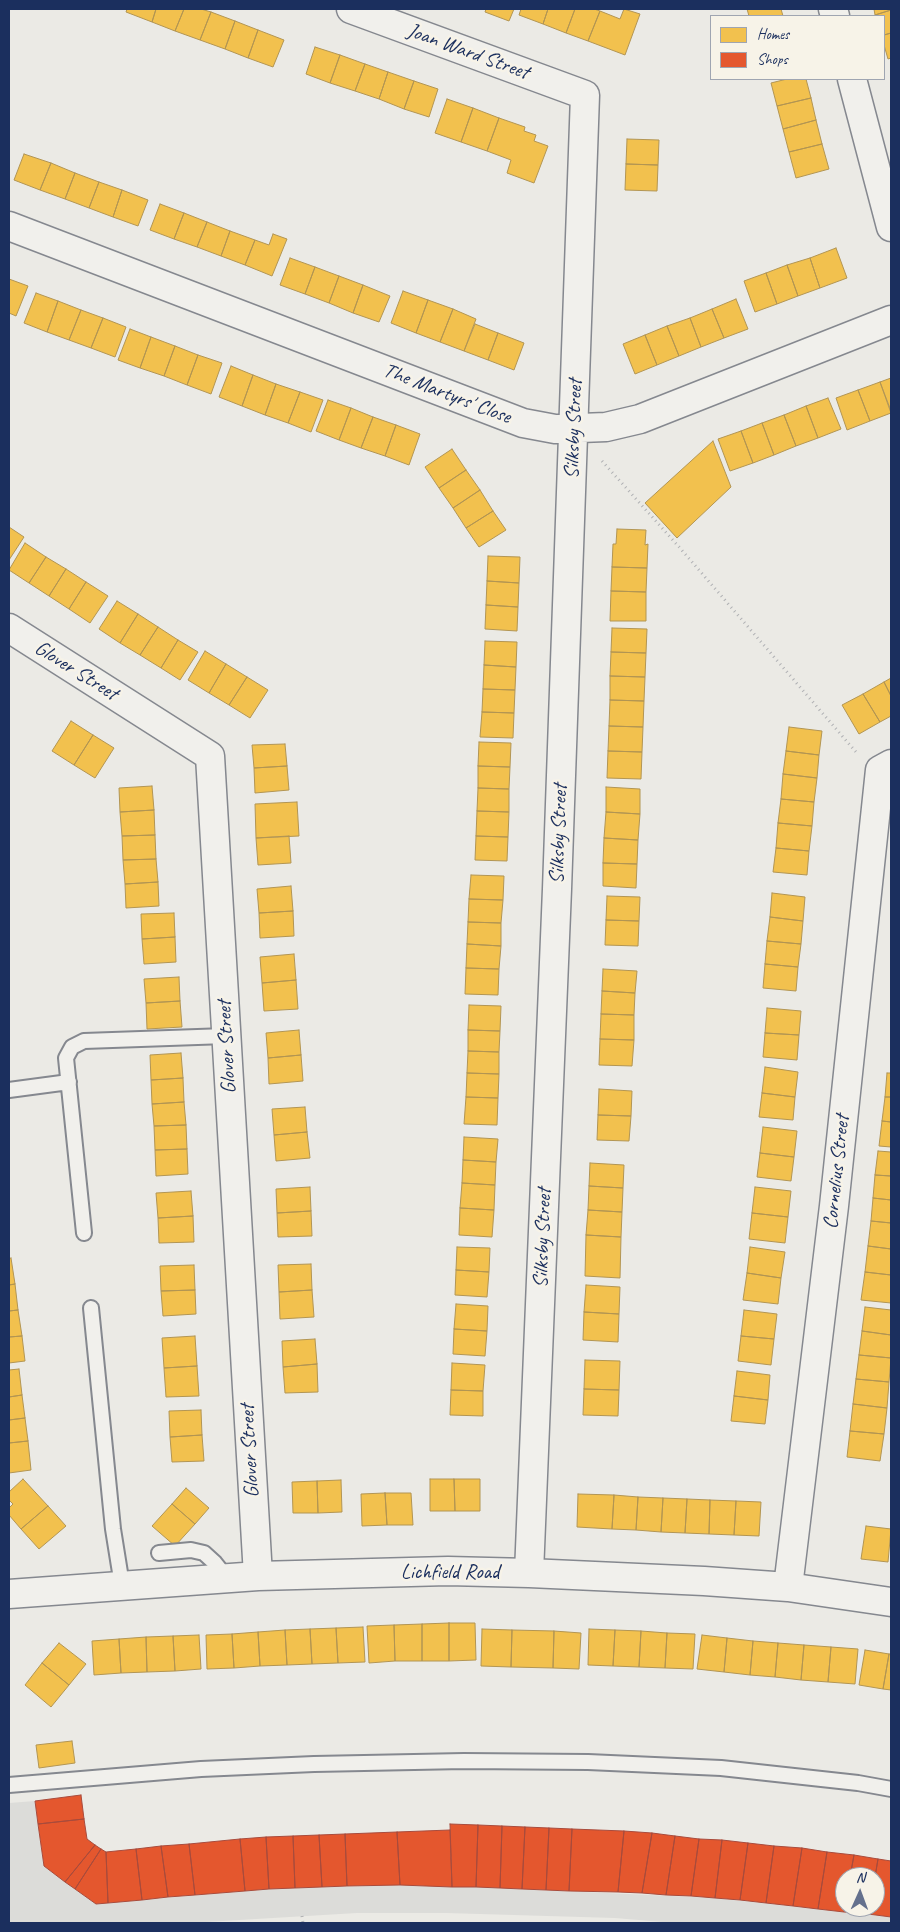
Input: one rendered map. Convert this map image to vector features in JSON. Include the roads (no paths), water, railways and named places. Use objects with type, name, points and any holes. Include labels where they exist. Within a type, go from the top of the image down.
[{"type":"street","name":"Joan Ward Street","points":[[351,9],[585,95]]},
{"type":"street","points":[[852,80],[891,227]]},
{"type":"street","name":"Silksby Street","points":[[529,1573],[574,429],[585,95]]},
{"type":"street","name":"The Martyrs' Close","points":[[9,226],[523,423],[556,429],[606,427],[640,419],[891,320]]},
{"type":"street","name":"Glover Street","points":[[9,628],[210,756],[258,1576]]},
{"type":"street","name":"Cornelius Street","points":[[788,1587],[886,767]]},
{"type":"street","name":"Lichfield Road","points":[[9,1594],[258,1576],[448,1571],[529,1573],[788,1587],[891,1602]]},
{"type":"lane","points":[[84,1233],[66,1058],[72,1047],[84,1041],[226,1036]]},
{"type":"lane","points":[[9,1090],[69,1082]]},
{"type":"lane","points":[[91,1308],[113,1529],[122,1585]]},
{"type":"lane","points":[[159,1552],[191,1550],[204,1553],[227,1578]]},
{"type":"lane","points":[[9,1785],[202,1769],[314,1764],[464,1761],[588,1762],[721,1768],[858,1783],[891,1789]]}]
